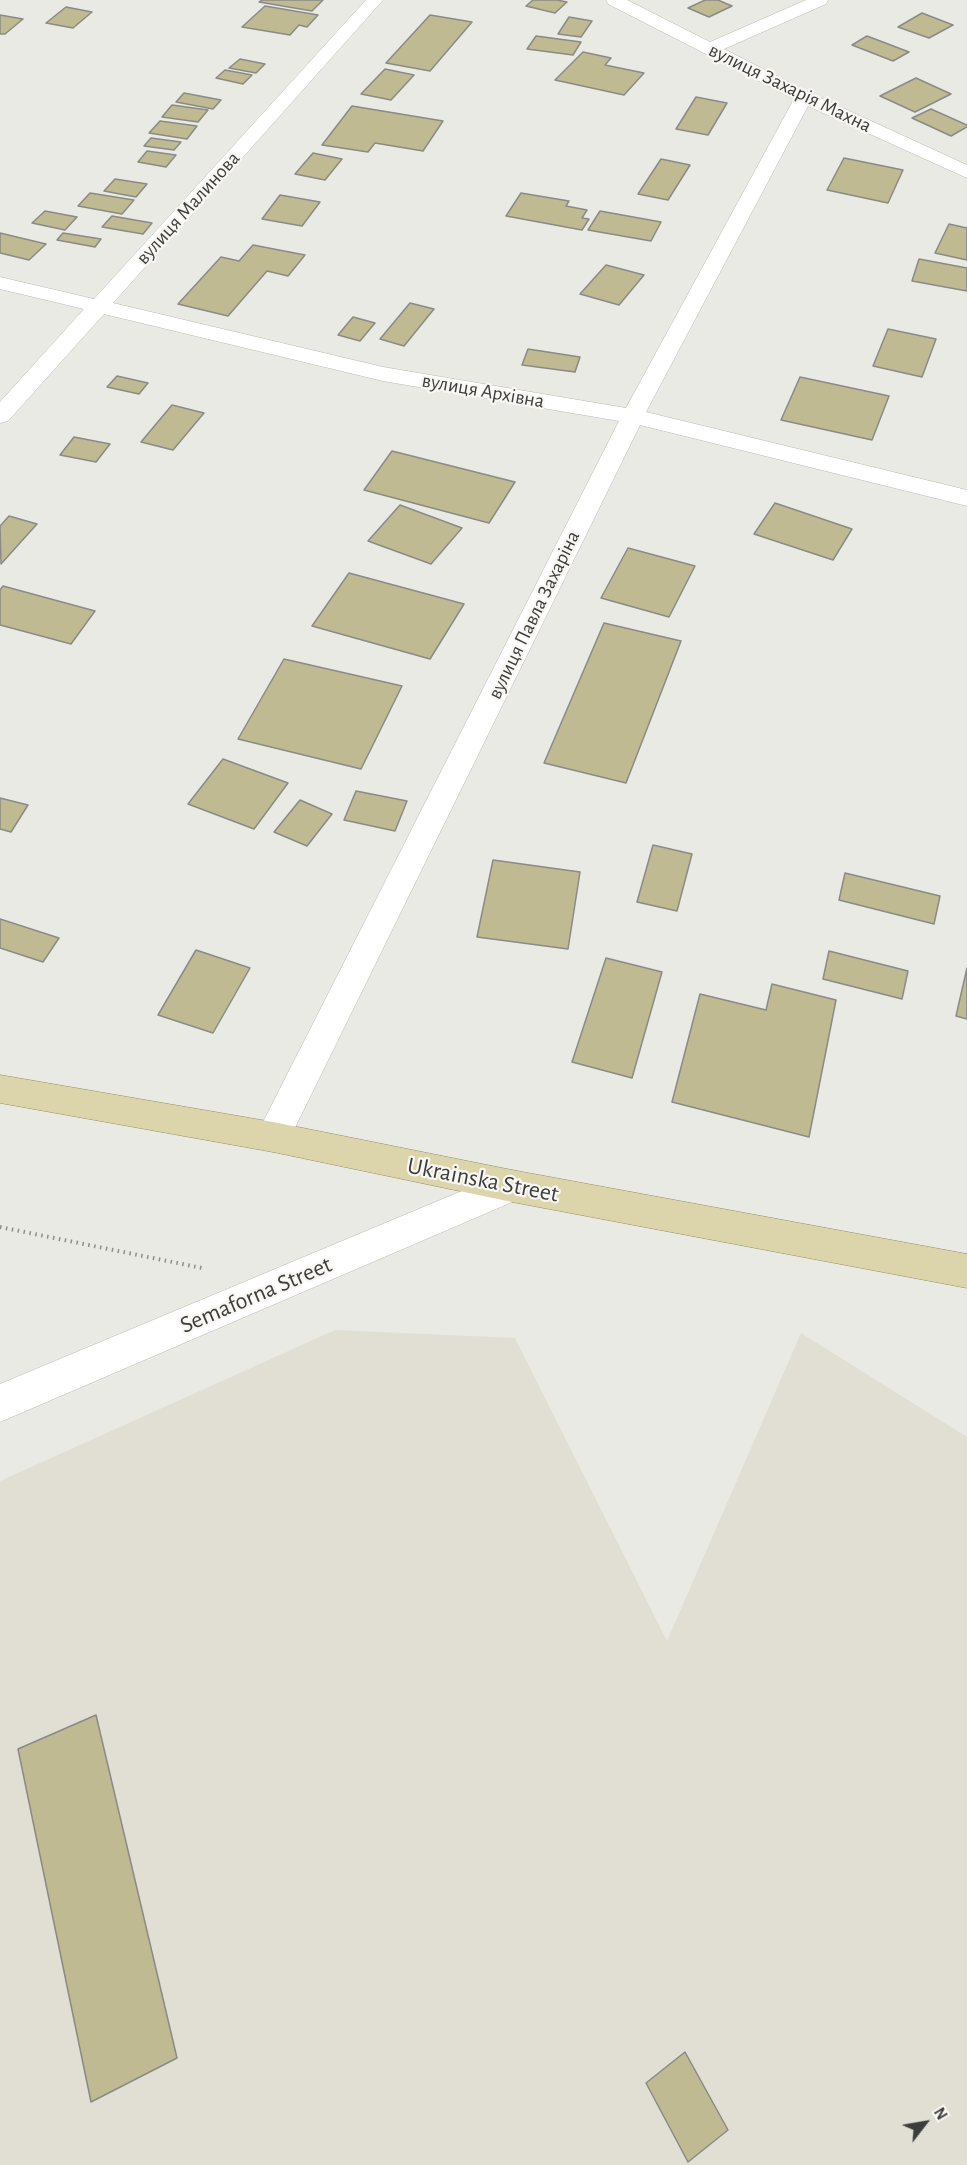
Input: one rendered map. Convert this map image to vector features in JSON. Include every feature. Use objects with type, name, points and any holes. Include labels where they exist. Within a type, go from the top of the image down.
[{"type":"main road","name":"Ukrainska Street","points":[[0,1089],[273,1137],[512,1186],[967,1271]]},
{"type":"street","name":"вулиця Малинова","points":[[0,416],[375,0]]},
{"type":"street","name":"вулиця Захарія Махна","points":[[614,0],[804,97],[967,172]]},
{"type":"street","points":[[710,49],[820,0]]},
{"type":"street","name":"вулиця Павла Захаріна","points":[[273,1137],[633,416],[804,97]]},
{"type":"street","name":"вулиця Архівна","points":[[0,283],[383,374],[633,416],[967,498]]},
{"type":"street","name":"Semaforna Street","points":[[0,1403],[512,1186]]},
{"type":"path","points":[[0,1227],[213,1270]]},
{"type":"shaded area","points":[[335,1330],[515,1338],[667,1641],[801,1333],[967,1437],[967,2165],[0,2165],[0,1481]]},
{"type":"building","points":[[262,0],[323,0],[312,11],[259,2]]},
{"type":"building","points":[[533,0],[567,2],[555,13],[526,6]]},
{"type":"building","points":[[705,0],[718,0],[732,6],[709,17],[688,8]]},
{"type":"building","points":[[265,6],[318,15],[307,27],[299,25],[290,35],[242,27]]},
{"type":"building","points":[[66,7],[92,12],[73,28],[46,23]]},
{"type":"building","points":[[922,13],[953,25],[929,38],[898,27]]},
{"type":"building","points":[[0,15],[23,19],[5,34],[0,34]]},
{"type":"building","points":[[430,15],[472,22],[430,71],[386,63]]},
{"type":"building","points":[[569,17],[592,21],[581,37],[558,34]]},
{"type":"building","points":[[536,36],[581,42],[573,55],[527,49]]},
{"type":"building","points":[[867,36],[909,52],[893,61],[852,45]]},
{"type":"building","points":[[583,52],[611,58],[605,65],[644,73],[624,95],[555,80]]},
{"type":"building","points":[[240,59],[265,64],[256,73],[229,68]]},
{"type":"building","points":[[385,69],[414,75],[391,100],[361,94]]},
{"type":"building","points":[[225,70],[252,75],[243,84],[216,78]]},
{"type":"building","points":[[916,78],[951,94],[915,112],[880,96]]},
{"type":"building","points":[[184,93],[221,100],[213,109],[176,102]]},
{"type":"building","points":[[696,97],[727,103],[708,135],[676,129]]},
{"type":"building","points":[[172,105],[208,110],[198,122],[162,117]]},
{"type":"building","points":[[352,106],[443,121],[423,151],[375,143],[368,152],[322,145]]},
{"type":"building","points":[[931,109],[967,127],[951,136],[912,118]]},
{"type":"building","points":[[160,121],[197,126],[187,139],[149,133]]},
{"type":"building","points":[[151,138],[181,142],[174,150],[144,146]]},
{"type":"building","points":[[147,151],[176,155],[166,167],[138,162]]},
{"type":"building","points":[[313,153],[342,159],[325,180],[295,174]]},
{"type":"building","points":[[844,158],[903,170],[888,203],[827,190]]},
{"type":"building","points":[[661,159],[690,165],[668,200],[638,194]]},
{"type":"building","points":[[115,179],[147,184],[136,197],[104,191]]},
{"type":"building","points":[[90,193],[134,200],[122,214],[78,206]]},
{"type":"building","points":[[521,193],[569,201],[566,206],[587,210],[582,218],[589,219],[582,230],[506,216]]},
{"type":"building","points":[[280,195],[320,202],[302,226],[262,219]]},
{"type":"building","points":[[45,211],[77,217],[65,230],[32,223]]},
{"type":"building","points":[[600,211],[661,222],[651,241],[588,230]]},
{"type":"building","points":[[112,216],[152,223],[143,234],[102,227]]},
{"type":"building","points":[[949,224],[967,228],[967,260],[935,253]]},
{"type":"building","points":[[0,233],[46,244],[29,260],[0,253]]},
{"type":"building","points":[[63,233],[101,239],[95,247],[57,240]]},
{"type":"building","points":[[253,245],[305,255],[288,276],[267,271],[228,316],[178,304],[221,257],[239,261]]},
{"type":"building","points":[[919,259],[967,268],[967,291],[912,281]]},
{"type":"building","points":[[606,265],[644,275],[619,305],[580,294]]},
{"type":"building","points":[[410,303],[434,309],[404,346],[380,339]]},
{"type":"building","points":[[353,317],[375,323],[360,341],[338,335]]},
{"type":"building","points":[[888,329],[936,339],[922,377],[873,366]]},
{"type":"building","points":[[528,349],[580,357],[575,372],[522,365]]},
{"type":"building","points":[[117,376],[148,383],[139,394],[107,387]]},
{"type":"building","points":[[800,377],[889,396],[872,440],[781,420]]},
{"type":"building","points":[[172,405],[204,413],[173,450],[141,442]]},
{"type":"building","points":[[74,437],[110,444],[96,462],[60,455]]},
{"type":"building","points":[[392,451],[515,482],[489,523],[364,490]]},
{"type":"building","points":[[775,503],[852,529],[833,560],[754,534]]},
{"type":"building","points":[[400,505],[462,528],[431,564],[368,541]]},
{"type":"building","points":[[9,516],[37,524],[1,564],[0,526]]},
{"type":"building","points":[[628,548],[695,566],[669,617],[601,598]]},
{"type":"building","points":[[349,573],[464,604],[430,659],[312,626]]},
{"type":"building","points":[[3,586],[95,611],[71,644],[0,625],[0,590]]},
{"type":"building","points":[[604,623],[681,641],[626,783],[544,763]]},
{"type":"building","points":[[284,659],[402,686],[361,769],[238,739]]},
{"type":"building","points":[[223,759],[288,783],[254,829],[188,804]]},
{"type":"building","points":[[356,791],[407,801],[395,831],[344,820]]},
{"type":"building","points":[[0,798],[28,805],[11,832],[0,829]]},
{"type":"building","points":[[300,800],[332,814],[307,846],[274,832]]},
{"type":"building","points":[[653,845],[692,854],[677,911],[637,902]]},
{"type":"building","points":[[493,860],[580,872],[568,949],[477,937]]},
{"type":"building","points":[[845,873],[940,896],[934,924],[839,900]]},
{"type":"building","points":[[0,919],[59,938],[43,962],[0,948]]},
{"type":"building","points":[[196,950],[250,968],[213,1033],[158,1015]]},
{"type":"building","points":[[829,951],[908,971],[902,999],[823,979]]},
{"type":"building","points":[[606,958],[662,972],[632,1078],[572,1062]]},
{"type":"building","points":[[967,968],[967,1019],[956,1016]]},
{"type":"building","points":[[772,984],[836,1000],[809,1137],[672,1102],[700,994],[766,1010]]},
{"type":"building","points":[[96,1715],[177,2058],[91,2102],[18,1749]]},
{"type":"building","points":[[685,2052],[728,2130],[688,2162],[646,2083]]}]
